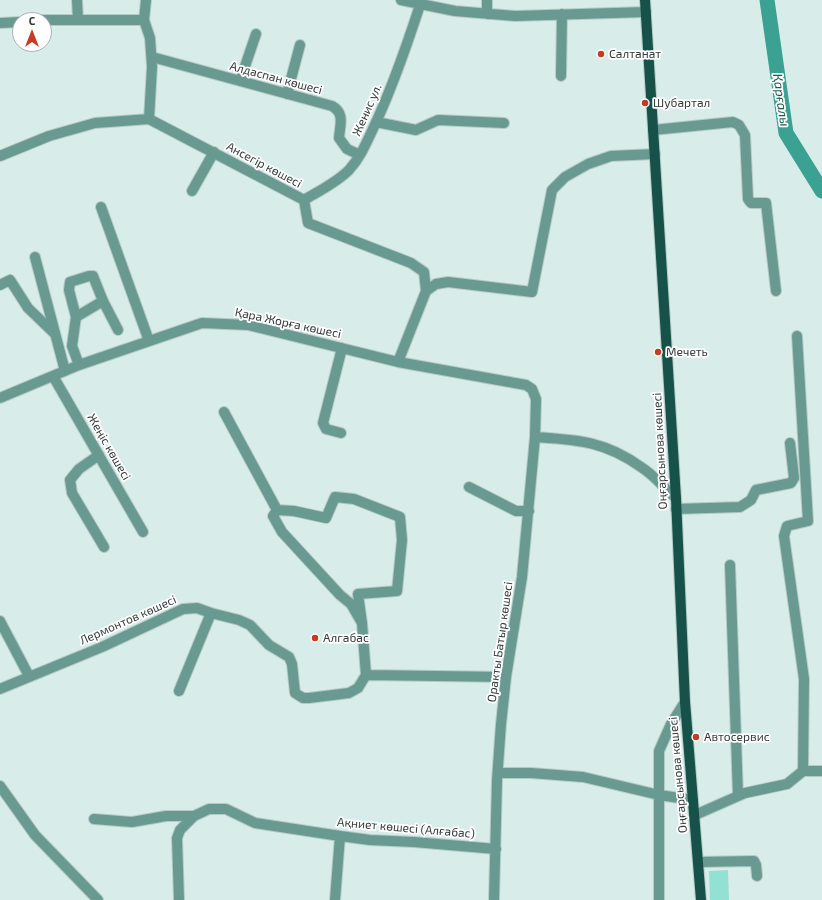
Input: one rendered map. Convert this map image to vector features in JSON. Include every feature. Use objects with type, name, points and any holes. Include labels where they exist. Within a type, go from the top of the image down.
[{"type":"main road","name":"Оңғарсынова көшесі","points":[[645,0],[676,498],[685,702],[701,900]]},
{"type":"street","points":[[77,0],[78,20]]},
{"type":"street","points":[[0,156],[49,136],[95,123],[149,119],[152,57],[150,38],[144,20],[146,0]]},
{"type":"street","points":[[401,0],[455,11],[515,16],[646,12]]},
{"type":"street","points":[[486,0],[488,14]]},
{"type":"street","name":"Женис ул.","points":[[304,200],[335,181],[350,169],[360,155],[376,122],[403,57],[420,5]]},
{"type":"street","points":[[561,76],[562,14]]},
{"type":"street","points":[[52,20],[144,20]]},
{"type":"street","points":[[0,23],[12,22]]},
{"type":"street","points":[[240,81],[256,34]]},
{"type":"street","points":[[287,94],[300,45]]},
{"type":"street","name":"Алдаспан көшесі","points":[[152,57],[338,109],[342,117],[339,138],[347,149],[360,155]]},
{"type":"street","name":"Ансегір көшесі","points":[[149,119],[304,200],[308,223],[411,263],[424,272],[426,291],[398,362]]},
{"type":"street","points":[[376,122],[416,130],[438,120],[504,123]]},
{"type":"street","points":[[653,130],[733,122],[739,125],[745,135],[748,199],[751,203],[766,203],[776,291]]},
{"type":"street","points":[[192,191],[214,152]]},
{"type":"street","points":[[426,291],[436,284],[448,282],[532,292],[552,190],[565,177],[588,164],[611,156],[655,154]]},
{"type":"street","points":[[101,207],[149,341]]},
{"type":"street","points":[[35,257],[65,371]]},
{"type":"street","points":[[79,365],[72,346],[76,317],[69,290],[70,282],[93,276],[118,330]]},
{"type":"street","points":[[0,285],[10,280],[28,308],[55,334]]},
{"type":"street","points":[[76,317],[103,300]]},
{"type":"street","name":"Қара Жорға көшесі","points":[[0,398],[79,365],[202,323],[248,325],[398,362],[526,385],[532,389]]},
{"type":"street","points":[[797,336],[808,522],[787,526],[784,536],[804,679],[803,771]]},
{"type":"street","points":[[341,433],[326,430],[323,423],[342,348]]},
{"type":"street","name":"Жеңіс көшесі","points":[[53,376],[143,532]]},
{"type":"street","name":"Оракты Батыр көшесі","points":[[494,900],[498,773],[506,677],[522,577],[536,438],[536,399],[532,389]]},
{"type":"street","points":[[224,412],[277,510]]},
{"type":"street","points":[[536,438],[579,440],[614,450],[642,467],[676,498]]},
{"type":"street","points":[[676,509],[740,506],[751,500],[752,494],[756,490],[791,483],[794,478],[790,443]]},
{"type":"street","points":[[99,455],[79,469],[70,480],[72,493],[104,547]]},
{"type":"street","points":[[469,487],[516,511],[529,511]]},
{"type":"street","points":[[277,510],[294,511],[326,518],[335,497],[354,499],[400,517],[402,540],[397,591],[358,594],[366,675],[506,677]]},
{"type":"street","points":[[277,510],[273,516],[282,532],[340,595],[351,604],[362,623]]},
{"type":"street","points":[[730,565],[738,796]]},
{"type":"street","name":"Лермонтов көшесі","points":[[0,689],[102,647],[183,609],[197,608],[239,620],[250,625],[269,646],[289,656],[292,664],[295,693],[298,696],[309,698],[350,692],[358,688],[366,675]]},
{"type":"street","points":[[179,691],[211,613]]},
{"type":"street","points":[[0,621],[29,676]]},
{"type":"street","points":[[659,900],[659,751],[685,702]]},
{"type":"street","points":[[695,815],[738,796],[787,784],[803,771],[822,772]]},
{"type":"street","points":[[498,773],[531,773],[583,777],[659,795],[693,800]]},
{"type":"street","points":[[0,786],[35,834],[98,900]]},
{"type":"street","name":"Ақниет көшесі (Алғабас)","points":[[179,900],[177,838],[180,830],[194,816],[209,808],[226,809],[255,823],[340,836],[370,840],[496,849]]},
{"type":"street","points":[[94,819],[132,822],[166,816],[194,816]]},
{"type":"street","points":[[335,900],[340,836]]},
{"type":"street","points":[[698,862],[754,861],[757,876]]},
{"type":"green space","points":[[728,870],[729,900],[710,900],[709,871]]},
{"type":"waterway","name":"Қарғалы","points":[[767,0],[786,133],[822,191]]},
{"type":"place","name":"Салтанат","points":[[601,54]]},
{"type":"place","name":"Шубартал","points":[[645,103]]},
{"type":"place","name":"Мечеть","points":[[658,352]]},
{"type":"place","name":"Алгабас","points":[[315,638]]},
{"type":"place","name":"Автосервис","points":[[696,737]]}]
